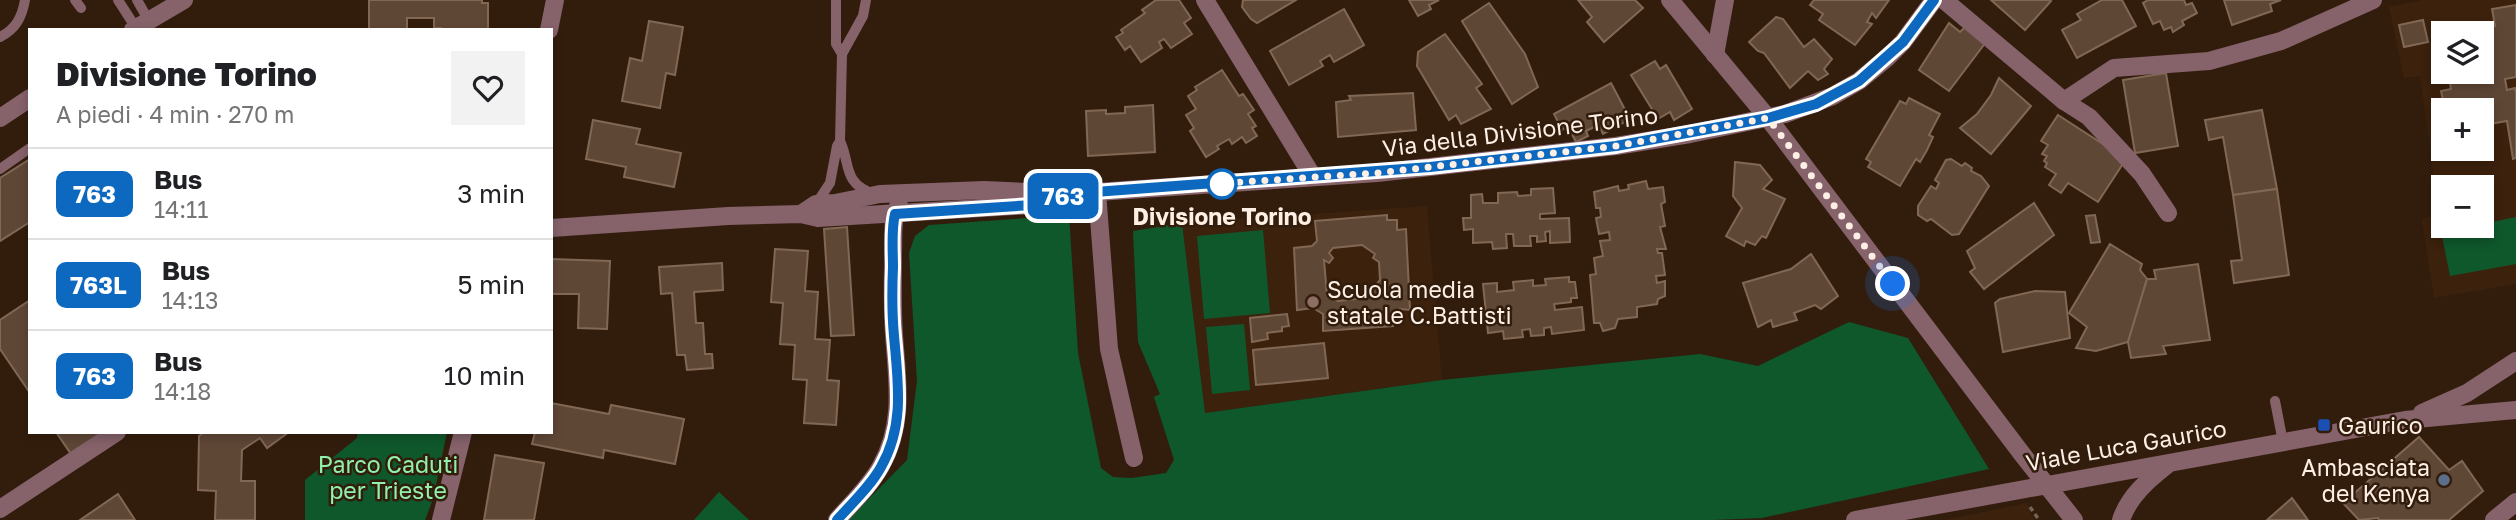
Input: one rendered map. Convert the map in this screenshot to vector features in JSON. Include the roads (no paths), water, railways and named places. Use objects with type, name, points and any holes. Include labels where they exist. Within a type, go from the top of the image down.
[{"type":"street","points":[[139,26],[184,0]]},
{"type":"street","points":[[548,28],[555,0]]},
{"type":"street","points":[[1205,0],[1313,177]]},
{"type":"street","points":[[1670,0],[1768,118],[2074,520]]},
{"type":"street","points":[[1715,55],[1725,0]]},
{"type":"street","name":"Via della Divisione Torino","points":[[553,228],[808,209],[880,194],[995,190],[1068,194],[1377,173],[1616,146],[1768,118],[1816,104],[1859,81],[1903,42],[1934,0]]},
{"type":"street","points":[[1944,0],[2064,101],[2089,117],[2142,174],[2168,213]]},
{"type":"street","points":[[2064,101],[2114,68],[2209,61],[2281,41],[2373,0]]},
{"type":"street","points":[[0,118],[28,99]]},
{"type":"street","points":[[836,520],[881,467],[891,445],[897,421],[899,400],[893,278],[897,208],[901,204],[978,195],[995,190]]},
{"type":"street","points":[[1097,192],[1109,349],[1134,458]]},
{"type":"street","name":"Via della Divisione Torino","points":[[808,209],[818,218],[895,214],[1032,205],[1068,194]]},
{"type":"street","name":"Viale Luca Gaurico","points":[[2405,420],[2467,393],[2516,361]]},
{"type":"street","name":"Viale Luca Gaurico","points":[[1855,520],[2405,420],[2516,410]]},
{"type":"street","points":[[0,509],[114,434]]},
{"type":"street","points":[[441,520],[462,434]]},
{"type":"street","points":[[2121,520],[2124,510],[2140,488],[2171,462]]},
{"type":"street","points":[[2494,520],[2516,502]]},
{"type":"lane","points":[[0,37],[10,33],[22,16],[25,0]]},
{"type":"lane","points":[[118,0],[139,26]]},
{"type":"lane","points":[[137,0],[139,26]]},
{"type":"lane","points":[[836,0],[836,44],[842,54]]},
{"type":"lane","points":[[866,0],[863,16],[842,54],[841,141],[845,166],[850,177],[866,191],[880,194]]},
{"type":"lane","points":[[808,209],[830,183],[837,146],[841,141]]},
{"type":"lane","points":[[0,169],[28,149]]},
{"type":"lane","points":[[2274,401],[2283,442]]},
{"type":"place","name":"Divisione Torino","points":[[1222,184]]},
{"type":"place","name":"Scuola media statale C.Battisti","points":[[1313,302]]},
{"type":"place","name":"Gaurico","points":[[2324,425]]},
{"type":"place","name":"Ambasciata del Kenya","points":[[2444,480]]},
{"type":"park label","name":"Parco Caduti per Trieste","points":[[388,477]]}]
